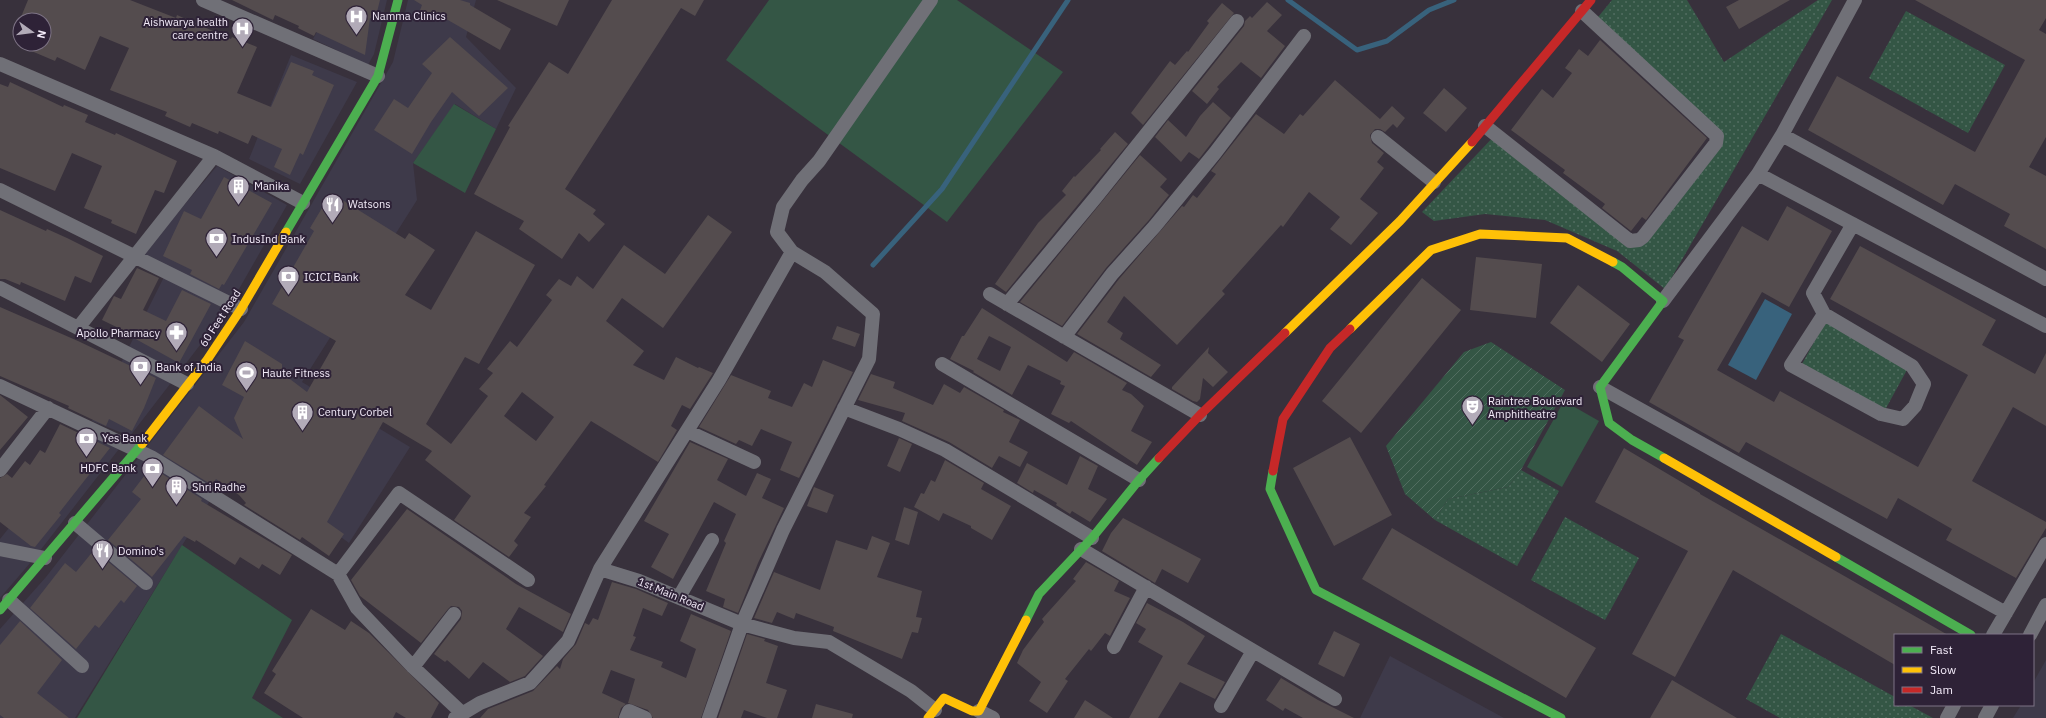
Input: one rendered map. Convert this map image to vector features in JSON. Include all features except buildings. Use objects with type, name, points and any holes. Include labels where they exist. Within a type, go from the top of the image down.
[{"type":"street","points":[[203,0],[378,76]]},
{"type":"street","name":"60 Feet Road","points":[[4,605],[137,451],[187,384],[207,360],[241,308],[378,76],[398,0]]},
{"type":"street","points":[[709,718],[742,624],[782,530],[869,359],[873,314],[825,272],[792,252],[777,232],[783,207],[802,180],[819,161],[930,0]]},
{"type":"street","points":[[1600,387],[1758,174],[1782,135],[1855,0]]},
{"type":"street","points":[[979,711],[1039,594],[1092,538],[1139,480],[1200,415],[1400,221],[1434,182],[1461,155],[1485,126],[1586,5],[1717,136],[1716,143],[1643,237],[1639,240],[1630,241],[1485,126]]},
{"type":"street","points":[[1007,304],[1096,197],[1237,21]]},
{"type":"street","points":[[1064,337],[1112,274],[1155,226],[1215,153],[1304,36]]},
{"type":"street","points":[[0,64],[214,156],[303,204]]},
{"type":"street","points":[[1782,135],[2046,279]]},
{"type":"street","points":[[1378,137],[1434,182]]},
{"type":"street","points":[[78,328],[214,156]]},
{"type":"street","points":[[1758,174],[2046,326]]},
{"type":"street","points":[[0,190],[136,255],[241,308]]},
{"type":"street","points":[[1824,314],[1791,365],[1881,414],[1903,419],[1915,406],[1924,384],[1912,366],[1824,314],[1813,293],[1853,224]]},
{"type":"street","points":[[1561,718],[1316,590],[1270,489],[1283,418],[1330,348],[1431,250],[1480,234],[1567,238],[1622,267],[1663,301]]},
{"type":"street","points":[[0,386],[150,457],[338,574],[357,608],[458,715],[480,702],[530,683],[568,641],[600,569],[719,380],[792,252]]},
{"type":"street","points":[[0,288],[187,384]]},
{"type":"street","points":[[990,294],[1200,415]]},
{"type":"street","points":[[942,364],[1139,480]]},
{"type":"street","points":[[1600,387],[2006,612]]},
{"type":"street","points":[[1600,387],[1609,423],[1632,440],[1969,634]]},
{"type":"street","points":[[0,470],[48,408]]},
{"type":"street","points":[[844,408],[899,429],[945,450],[1092,538]]},
{"type":"street","points":[[687,431],[754,462]]},
{"type":"street","points":[[338,574],[398,493],[528,580]]},
{"type":"street","points":[[75,523],[146,583]]},
{"type":"street","points":[[680,597],[712,540]]},
{"type":"street","points":[[1994,634],[2046,544]]},
{"type":"street","points":[[0,549],[45,558]]},
{"type":"street","points":[[1081,549],[1335,699]]},
{"type":"street","name":"1st Main Road","points":[[600,569],[639,581],[742,624],[794,638],[829,642],[912,691],[932,714]]},
{"type":"street","points":[[1114,647],[1146,587]]},
{"type":"street","points":[[4,605],[82,666]]},
{"type":"street","points":[[2031,634],[2046,605]]},
{"type":"street","points":[[413,667],[454,614]]},
{"type":"street","points":[[1221,706],[1253,651]]},
{"type":"street","points":[[932,714],[944,698],[972,711],[979,711],[993,718]]},
{"type":"street","points":[[1947,718],[1953,706]]},
{"type":"street","points":[[1985,718],[1991,706]]},
{"type":"street","points":[[626,718],[629,711],[645,718]]},
{"type":"shaded area","points":[[334,0],[387,0],[374,54],[368,65],[313,39]]},
{"type":"shaded area","points":[[408,0],[476,0],[466,37],[516,88],[496,129],[455,104],[413,163],[417,200],[302,382],[410,447],[349,543],[289,499],[245,444],[75,718],[0,718],[0,629],[46,577],[244,322],[393,62]]},
{"type":"shaded area","points":[[291,55],[357,82],[300,184],[249,159]]},
{"type":"shaded area","points":[[217,166],[287,205],[227,310],[130,436],[92,421],[169,267],[143,254]]},
{"type":"shaded area","points":[[85,433],[119,449],[39,552],[0,544],[0,539]]},
{"type":"shaded area","points":[[0,556],[31,562],[0,598]]},
{"type":"shaded area","points":[[1390,656],[1504,718],[1360,718]]},
{"type":"shaded area","points":[[2046,660],[2046,718],[2013,718],[2020,706],[2034,706],[2034,681]]},
{"type":"green space","points":[[769,0],[957,0],[1063,72],[947,222],[726,60]]},
{"type":"green space","points":[[1612,0],[1687,0],[1724,62],[1818,0],[1832,0],[1665,289],[1617,251],[1545,220],[1485,214],[1434,221],[1422,212],[1499,131],[1639,246],[1722,136],[1594,22]]},
{"type":"green space","points":[[1906,11],[2005,65],[1968,133],[1869,78]]},
{"type":"green space","points":[[454,104],[496,129],[465,193],[413,163]]},
{"type":"green space","points":[[1825,322],[1908,368],[1885,410],[1802,364]]},
{"type":"green space","name":"Raintree Boulevard Amphitheatre","points":[[1491,342],[1565,390],[1521,470],[1508,487],[1448,499],[1435,520],[1405,494],[1386,446],[1464,352]]},
{"type":"green space","points":[[1564,401],[1599,421],[1562,487],[1527,467]]},
{"type":"green space","points":[[1521,470],[1559,491],[1517,566],[1435,520],[1448,499],[1508,487]]},
{"type":"green space","points":[[1565,517],[1639,558],[1605,620],[1531,580]]},
{"type":"green space","points":[[182,545],[292,620],[252,698],[283,718],[77,718]]},
{"type":"green space","points":[[1781,634],[1894,696],[1894,706],[1911,706],[1933,718],[1780,718],[1746,699]]},
{"type":"water","points":[[1765,299],[1792,314],[1756,380],[1728,365]]},
{"type":"waterway","points":[[873,265],[942,189],[1068,0]]},
{"type":"waterway","points":[[1288,0],[1357,50],[1387,41],[1429,10],[1454,0]]},
{"type":"traffic: fast","points":[[286,232],[378,76],[398,0]]},
{"type":"traffic: fast","points":[[1613,262],[1622,267],[1663,301],[1600,387],[1609,423],[1632,440],[1664,458]]},
{"type":"traffic: fast","points":[[0,610],[142,444]]},
{"type":"traffic: fast","points":[[1026,620],[1039,594],[1092,538],[1139,480],[1159,458]]},
{"type":"traffic: fast","points":[[1273,471],[1270,489],[1316,590],[1561,718]]},
{"type":"traffic: fast","points":[[1836,557],[1969,634]]},
{"type":"traffic: slow","points":[[1285,333],[1400,221],[1472,142]]},
{"type":"traffic: slow","points":[[142,444],[207,360],[241,309],[286,232]]},
{"type":"traffic: slow","points":[[1350,329],[1431,250],[1480,234],[1567,238],[1613,262]]},
{"type":"traffic: slow","points":[[1664,458],[1836,557]]},
{"type":"traffic: slow","points":[[928,718],[944,698],[972,711],[979,711],[1026,620]]},
{"type":"traffic: jam","points":[[1472,142],[1591,0]]},
{"type":"traffic: jam","points":[[1273,471],[1283,419],[1330,348],[1350,329]]},
{"type":"traffic: jam","points":[[1159,458],[1200,415],[1285,333]]},
{"type":"place","name":"Namma Clinics","points":[[356,36]]},
{"type":"place","name":"Aishwarya health care centre","points":[[243,48]]},
{"type":"place","name":"Manika","points":[[239,206]]},
{"type":"place","name":"Watsons","points":[[333,224]]},
{"type":"place","name":"IndusInd Bank","points":[[217,258]]},
{"type":"place","name":"ICICI Bank","points":[[288,296]]},
{"type":"place","name":"Apollo Pharmacy","points":[[176,352]]},
{"type":"place","name":"Bank of India","points":[[140,386]]},
{"type":"place","name":"Haute Fitness","points":[[246,392]]},
{"type":"place","name":"Raintree Boulevard Amphitheatre","points":[[1473,426]]},
{"type":"place","name":"Century Corbel","points":[[302,432]]},
{"type":"place","name":"Yes Bank","points":[[86,458]]},
{"type":"place","name":"HDFC Bank","points":[[152,488]]},
{"type":"place","name":"Shri Radhe","points":[[177,506]]},
{"type":"place","name":"Domino's","points":[[103,570]]}]
